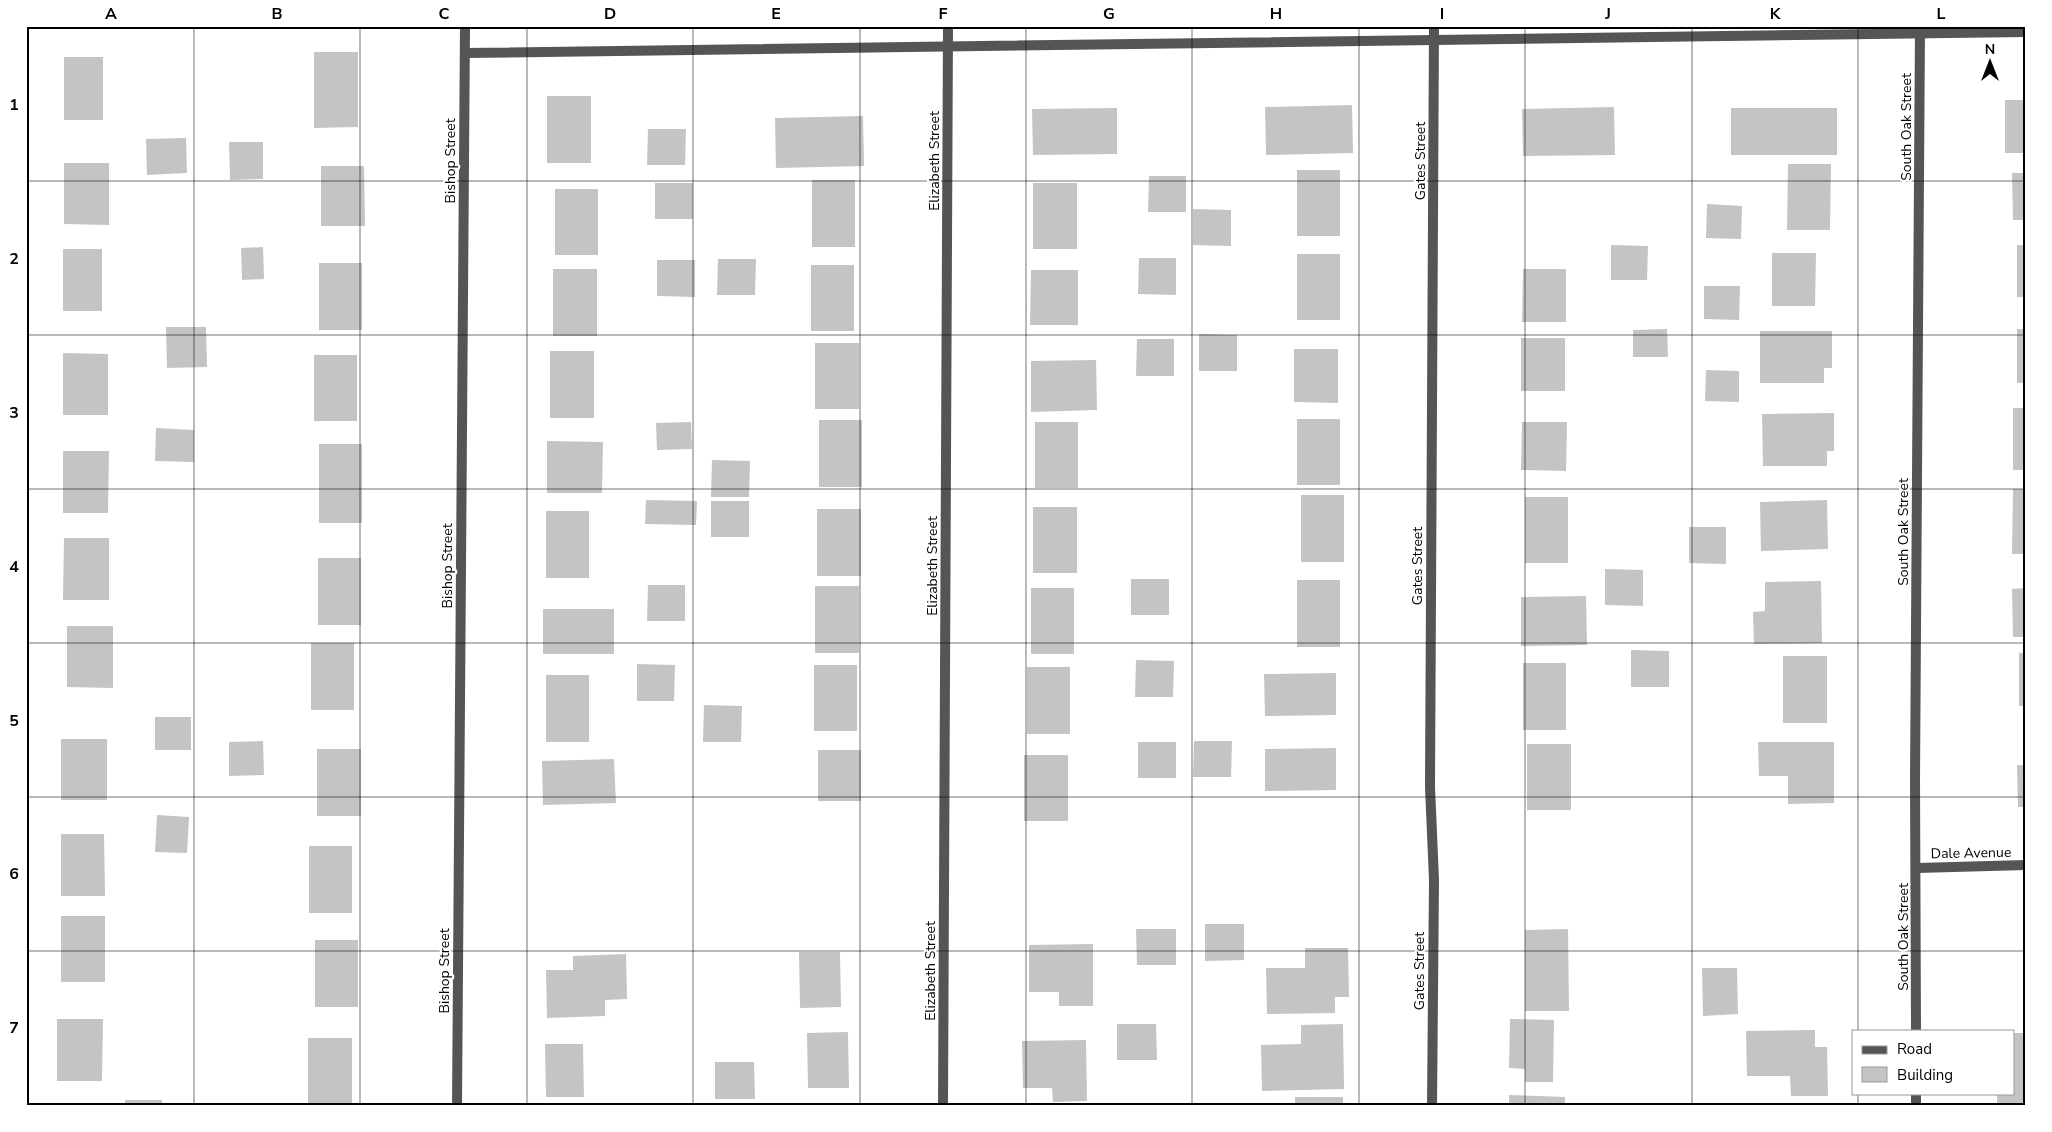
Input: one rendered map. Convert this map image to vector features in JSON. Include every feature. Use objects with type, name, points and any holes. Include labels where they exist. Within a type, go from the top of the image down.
[{"type":"street","name":"Bishop Street","points":[[457,1106],[465,26]]},
{"type":"street","name":"Elizabeth Street","points":[[943,1106],[948,26]]},
{"type":"street","name":"Gates Street","points":[[1432,1106],[1434,880],[1430,787],[1434,26]]},
{"type":"street","points":[[465,53],[1920,30],[2026,32]]},
{"type":"street","name":"South Oak Street","points":[[1916,1030],[1920,30]]},
{"type":"street","name":"Dale Avenue","points":[[1917,868],[2026,866]]},
{"type":"building","points":[[321,26],[359,26],[359,28],[321,28]]},
{"type":"building","points":[[314,52],[358,52],[358,127],[314,128]]},
{"type":"building","points":[[64,57],[103,57],[103,120],[64,120]]},
{"type":"building","points":[[547,96],[591,96],[591,163],[547,163]]},
{"type":"building","points":[[2005,100],[2026,100],[2026,153],[2005,153]]},
{"type":"building","points":[[1352,105],[1353,153],[1266,155],[1265,107]]},
{"type":"building","points":[[1614,107],[1615,155],[1523,156],[1522,109]]},
{"type":"building","points":[[1117,108],[1117,154],[1033,155],[1032,109]]},
{"type":"building","points":[[1731,108],[1837,108],[1837,155],[1731,155]]},
{"type":"building","points":[[863,116],[864,166],[776,168],[775,118]]},
{"type":"building","points":[[648,129],[686,129],[685,165],[647,165]]},
{"type":"building","points":[[186,138],[187,173],[147,175],[146,139]]},
{"type":"building","points":[[229,142],[263,142],[263,179],[230,180]]},
{"type":"building","points":[[64,163],[109,163],[109,225],[64,224]]},
{"type":"building","points":[[1788,164],[1831,164],[1830,230],[1787,230]]},
{"type":"building","points":[[321,166],[364,166],[365,226],[321,226]]},
{"type":"building","points":[[1297,170],[1340,170],[1340,236],[1297,236]]},
{"type":"building","points":[[2012,173],[2026,173],[2026,220],[2013,220]]},
{"type":"building","points":[[1149,176],[1186,176],[1186,212],[1148,212]]},
{"type":"building","points":[[812,180],[855,180],[855,247],[812,247]]},
{"type":"building","points":[[655,183],[693,183],[693,219],[655,219]]},
{"type":"building","points":[[1033,183],[1077,183],[1077,249],[1033,249]]},
{"type":"building","points":[[555,189],[598,189],[598,255],[555,255]]},
{"type":"building","points":[[1707,204],[1742,206],[1741,239],[1706,238]]},
{"type":"building","points":[[1193,209],[1231,210],[1231,246],[1193,245]]},
{"type":"building","points":[[1611,245],[1648,246],[1647,280],[1611,280]]},
{"type":"building","points":[[2017,245],[2026,245],[2026,297],[2017,297]]},
{"type":"building","points":[[263,247],[264,279],[242,280],[241,248]]},
{"type":"building","points":[[63,249],[102,249],[102,311],[63,311]]},
{"type":"building","points":[[1772,253],[1816,253],[1815,306],[1772,306]]},
{"type":"building","points":[[1297,254],[1340,254],[1340,320],[1297,320]]},
{"type":"building","points":[[1139,258],[1176,258],[1176,295],[1138,294]]},
{"type":"building","points":[[718,259],[756,259],[755,295],[717,295]]},
{"type":"building","points":[[657,260],[695,260],[695,297],[657,296]]},
{"type":"building","points":[[319,263],[362,263],[362,330],[319,330]]},
{"type":"building","points":[[811,265],[854,265],[854,331],[811,331]]},
{"type":"building","points":[[553,269],[597,269],[597,336],[553,336]]},
{"type":"building","points":[[1523,269],[1566,269],[1566,322],[1522,322]]},
{"type":"building","points":[[1031,270],[1078,270],[1078,325],[1030,325]]},
{"type":"building","points":[[1704,286],[1740,286],[1739,320],[1704,319]]},
{"type":"building","points":[[166,327],[206,327],[207,367],[167,368]]},
{"type":"building","points":[[1667,329],[1668,357],[1633,357],[1633,330]]},
{"type":"building","points":[[2017,329],[2026,329],[2026,383],[2017,383]]},
{"type":"building","points":[[1760,331],[1832,331],[1832,368],[1824,368],[1824,383],[1760,383]]},
{"type":"building","points":[[1199,334],[1237,335],[1237,371],[1199,371]]},
{"type":"building","points":[[1521,338],[1565,338],[1565,391],[1521,391]]},
{"type":"building","points":[[1137,339],[1174,339],[1174,376],[1136,376]]},
{"type":"building","points":[[815,343],[859,343],[859,409],[815,409]]},
{"type":"building","points":[[1294,349],[1338,349],[1338,403],[1294,402]]},
{"type":"building","points":[[550,351],[594,351],[594,418],[550,418]]},
{"type":"building","points":[[63,353],[108,354],[108,415],[63,415]]},
{"type":"building","points":[[314,355],[357,355],[357,421],[314,421]]},
{"type":"building","points":[[1096,360],[1097,410],[1031,412],[1031,361]]},
{"type":"building","points":[[1706,370],[1739,371],[1739,402],[1705,401]]},
{"type":"building","points":[[2013,408],[2026,408],[2026,470],[2013,470]]},
{"type":"building","points":[[1834,413],[1834,451],[1827,451],[1827,466],[1763,466],[1762,414]]},
{"type":"building","points":[[1297,419],[1340,419],[1340,485],[1297,485]]},
{"type":"building","points":[[819,420],[862,420],[862,487],[819,487]]},
{"type":"building","points":[[691,422],[692,449],[657,450],[656,423]]},
{"type":"building","points":[[1035,422],[1078,422],[1078,488],[1035,488]]},
{"type":"building","points":[[1522,422],[1567,422],[1566,471],[1521,470]]},
{"type":"building","points":[[156,428],[194,430],[194,462],[155,461]]},
{"type":"building","points":[[547,441],[603,442],[602,493],[547,493]]},
{"type":"building","points":[[319,444],[362,444],[362,523],[319,523]]},
{"type":"building","points":[[63,451],[109,451],[108,513],[63,513]]},
{"type":"building","points":[[712,460],[750,461],[749,497],[711,497]]},
{"type":"building","points":[[2013,489],[2026,489],[2026,554],[2012,554]]},
{"type":"building","points":[[1301,495],[1344,495],[1344,562],[1301,562]]},
{"type":"building","points":[[1525,497],[1568,497],[1568,563],[1525,563]]},
{"type":"building","points":[[646,500],[697,501],[696,525],[645,524]]},
{"type":"building","points":[[1827,500],[1828,549],[1761,551],[1760,502]]},
{"type":"building","points":[[711,501],[749,501],[749,537],[711,537]]},
{"type":"building","points":[[1033,507],[1077,507],[1077,573],[1033,573]]},
{"type":"building","points":[[817,509],[861,509],[861,576],[817,576]]},
{"type":"building","points":[[546,511],[589,511],[589,578],[546,578]]},
{"type":"building","points":[[1689,527],[1726,527],[1726,564],[1689,563]]},
{"type":"building","points":[[64,538],[109,538],[109,600],[63,600]]},
{"type":"building","points":[[318,558],[361,558],[361,625],[318,625]]},
{"type":"building","points":[[1605,569],[1643,570],[1643,606],[1605,605]]},
{"type":"building","points":[[1131,579],[1169,579],[1169,615],[1131,615]]},
{"type":"building","points":[[1297,580],[1340,580],[1340,647],[1297,647]]},
{"type":"building","points":[[1821,581],[1822,643],[1754,644],[1753,612],[1765,611],[1765,582]]},
{"type":"building","points":[[648,585],[685,585],[685,621],[647,621]]},
{"type":"building","points":[[815,586],[859,586],[859,653],[815,653]]},
{"type":"building","points":[[1031,588],[1074,588],[1074,654],[1031,654]]},
{"type":"building","points":[[2026,588],[2026,637],[2013,637],[2012,589]]},
{"type":"building","points":[[1586,596],[1587,645],[1521,646],[1521,597]]},
{"type":"building","points":[[543,609],[614,609],[614,654],[543,654]]},
{"type":"building","points":[[67,626],[113,626],[113,688],[67,687]]},
{"type":"building","points":[[311,643],[354,643],[354,710],[311,710]]},
{"type":"building","points":[[1631,650],[1669,651],[1669,687],[1631,687]]},
{"type":"building","points":[[2019,653],[2026,653],[2026,706],[2019,706]]},
{"type":"building","points":[[1783,656],[1827,656],[1827,723],[1783,723]]},
{"type":"building","points":[[1136,660],[1174,661],[1173,697],[1135,697]]},
{"type":"building","points":[[1523,663],[1566,663],[1566,730],[1523,730]]},
{"type":"building","points":[[637,664],[675,665],[674,701],[637,701]]},
{"type":"building","points":[[814,665],[857,665],[857,731],[814,731]]},
{"type":"building","points":[[1027,667],[1070,667],[1070,734],[1027,734]]},
{"type":"building","points":[[1336,673],[1336,715],[1265,716],[1264,674]]},
{"type":"building","points":[[546,675],[589,675],[589,742],[546,742]]},
{"type":"building","points":[[704,705],[742,706],[741,742],[703,742]]},
{"type":"building","points":[[155,717],[191,717],[191,750],[155,750]]},
{"type":"building","points":[[61,739],[107,739],[107,800],[61,800]]},
{"type":"building","points":[[263,741],[264,775],[229,776],[229,742]]},
{"type":"building","points":[[1194,741],[1232,741],[1231,777],[1193,777]]},
{"type":"building","points":[[1138,742],[1176,742],[1176,778],[1138,778]]},
{"type":"building","points":[[1758,742],[1834,742],[1834,803],[1788,804],[1788,776],[1759,776]]},
{"type":"building","points":[[1527,744],[1571,744],[1571,810],[1527,810]]},
{"type":"building","points":[[1336,748],[1336,790],[1265,791],[1265,749]]},
{"type":"building","points":[[317,749],[361,749],[361,816],[317,816]]},
{"type":"building","points":[[818,750],[861,750],[861,801],[818,801]]},
{"type":"building","points":[[1024,755],[1068,755],[1068,821],[1024,821]]},
{"type":"building","points":[[614,759],[616,803],[543,805],[542,761]]},
{"type":"building","points":[[2017,765],[2026,765],[2026,807],[2018,807]]},
{"type":"building","points":[[157,815],[189,817],[187,853],[155,852]]},
{"type":"building","points":[[61,834],[104,834],[105,896],[61,896]]},
{"type":"building","points":[[309,846],[352,846],[352,913],[309,913]]},
{"type":"building","points":[[61,916],[105,916],[105,982],[61,982]]},
{"type":"building","points":[[1205,924],[1244,924],[1244,960],[1205,961]]},
{"type":"building","points":[[1136,929],[1176,929],[1176,965],[1137,965]]},
{"type":"building","points":[[1568,929],[1569,1011],[1525,1011],[1525,930]]},
{"type":"building","points":[[315,940],[358,940],[358,1007],[315,1007]]},
{"type":"building","points":[[1093,944],[1093,1006],[1059,1006],[1059,992],[1029,992],[1029,945]]},
{"type":"building","points":[[1305,948],[1348,948],[1349,997],[1335,997],[1335,1013],[1267,1014],[1266,968],[1305,968]]},
{"type":"building","points":[[799,952],[840,952],[841,1007],[800,1008]]},
{"type":"building","points":[[626,954],[627,999],[605,1000],[605,1016],[547,1018],[546,970],[573,970],[573,956]]},
{"type":"building","points":[[1702,968],[1737,968],[1738,1014],[1703,1016]]},
{"type":"building","points":[[57,1019],[103,1019],[102,1081],[57,1081]]},
{"type":"building","points":[[1510,1019],[1554,1020],[1553,1082],[1525,1082],[1525,1069],[1509,1068]]},
{"type":"building","points":[[1117,1024],[1156,1024],[1157,1060],[1117,1060]]},
{"type":"building","points":[[1343,1024],[1344,1089],[1262,1091],[1261,1045],[1301,1044],[1301,1025]]},
{"type":"building","points":[[1815,1030],[1815,1047],[1827,1047],[1828,1096],[1791,1096],[1790,1076],[1747,1076],[1746,1031]]},
{"type":"building","points":[[848,1032],[849,1088],[808,1088],[807,1033]]},
{"type":"building","points":[[2014,1033],[2026,1033],[2026,1106],[1997,1106],[1997,1094],[2014,1094]]},
{"type":"building","points":[[308,1038],[352,1038],[352,1106],[308,1106]]},
{"type":"building","points":[[1086,1040],[1087,1101],[1053,1102],[1052,1088],[1023,1088],[1022,1041]]},
{"type":"building","points":[[545,1044],[583,1044],[584,1097],[546,1097]]},
{"type":"building","points":[[715,1062],[754,1062],[755,1099],[715,1099]]},
{"type":"building","points":[[1509,1095],[1565,1097],[1565,1106],[1509,1106]]},
{"type":"building","points":[[1295,1097],[1343,1097],[1343,1106],[1295,1106]]},
{"type":"building","points":[[125,1100],[162,1100],[162,1106],[125,1106]]}]
